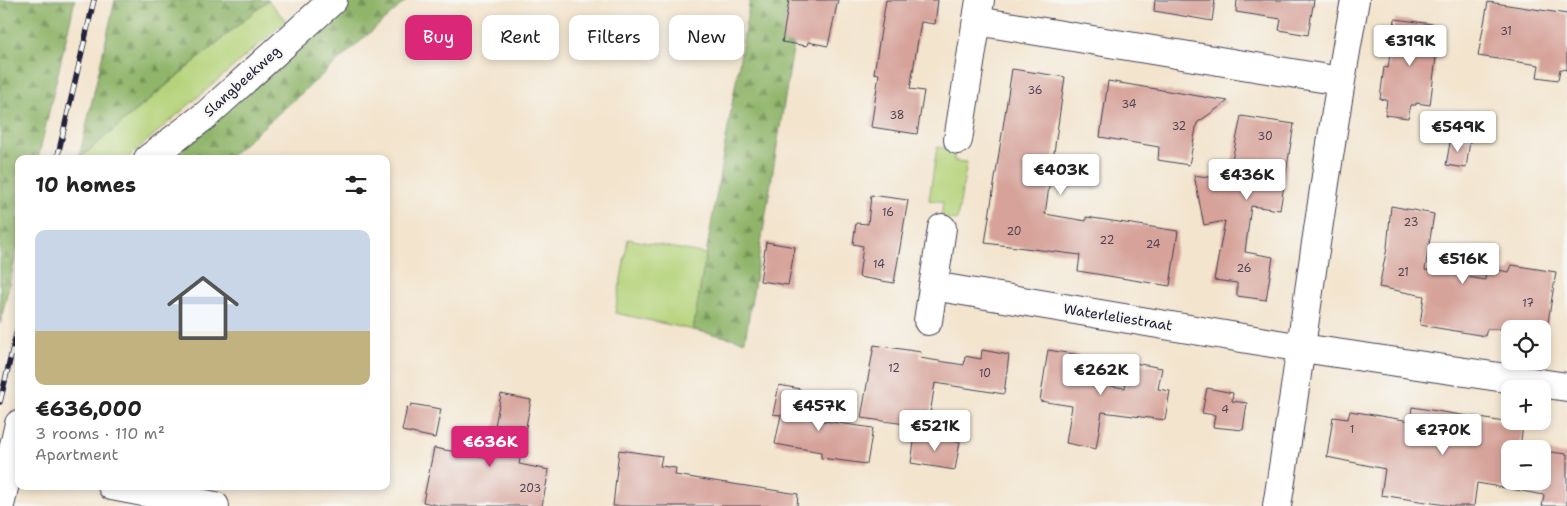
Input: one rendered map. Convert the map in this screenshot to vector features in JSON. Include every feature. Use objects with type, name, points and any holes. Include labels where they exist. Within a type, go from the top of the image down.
[{"type":"street","name":"Slangbeekweg","points":[[153,155],[206,115],[333,0]]},
{"type":"street","points":[[1277,506],[1302,348],[1340,81],[1355,0]]},
{"type":"street","points":[[958,140],[979,10],[1340,81]]},
{"type":"street","points":[[928,321],[942,228]]},
{"type":"street","name":"Waterleliestraat","points":[[933,286],[1302,348],[1567,387]]},
{"type":"street","points":[[0,505],[14,468]]},
{"type":"street","points":[[133,490],[215,506]]},
{"type":"green space","points":[[0,0],[75,0],[39,155],[15,155],[15,259],[0,324]]},
{"type":"green space","points":[[115,0],[268,0],[83,155],[80,155]]},
{"type":"green space","points":[[268,0],[286,21],[131,155],[84,155]]},
{"type":"green space","points":[[353,0],[407,0],[232,155],[164,155]]},
{"type":"green space","points":[[750,0],[801,0],[745,341],[693,330],[740,60],[744,60],[744,35]]},
{"type":"green space","points":[[937,147],[955,150],[954,161],[967,162],[957,220],[941,218],[943,202],[929,200]]},
{"type":"green space","points":[[628,239],[706,254],[693,330],[615,313]]},
{"type":"building","points":[[789,0],[838,0],[828,46],[808,42],[807,46],[782,42]]},
{"type":"building","points":[[886,0],[938,0],[935,24],[921,22],[910,89],[924,91],[917,134],[871,127],[879,74],[874,73]]},
{"type":"building","points":[[1155,0],[1215,0],[1212,21],[1154,11]]},
{"type":"building","points":[[1237,0],[1314,0],[1308,35],[1279,30],[1281,19],[1236,12]]},
{"type":"building","points":[[1488,2],[1567,14],[1567,70],[1560,69],[1558,80],[1537,77],[1539,65],[1478,56]]},
{"type":"building","points":[[1395,19],[1440,25],[1430,105],[1416,103],[1416,105],[1411,105],[1408,118],[1385,115],[1387,100],[1380,99],[1384,67],[1388,68]]},
{"type":"building","points":[[1012,69],[1065,77],[1045,214],[1086,221],[1086,217],[1178,231],[1170,286],[1078,271],[1080,255],[985,243]]},
{"type":"building","points":[[1108,81],[1228,101],[1197,123],[1189,165],[1158,160],[1159,147],[1100,137]]},
{"type":"building","points":[[1241,116],[1294,124],[1280,210],[1251,206],[1245,252],[1273,257],[1266,300],[1237,296],[1237,283],[1214,280],[1225,221],[1204,225],[1194,175],[1228,180]]},
{"type":"building","points":[[1451,137],[1470,141],[1466,168],[1446,165]]},
{"type":"building","points":[[871,195],[908,200],[894,283],[859,277],[863,246],[853,244],[856,223],[868,224]]},
{"type":"building","points":[[1391,206],[1434,214],[1425,270],[1485,280],[1486,268],[1509,272],[1512,265],[1556,272],[1548,320],[1501,320],[1501,329],[1487,329],[1485,336],[1420,325],[1424,296],[1379,287],[1387,248]]},
{"type":"building","points":[[766,242],[795,247],[788,285],[760,281]]},
{"type":"building","points":[[874,345],[921,352],[920,358],[964,365],[965,356],[981,359],[982,350],[1009,355],[1004,394],[935,383],[928,427],[861,418]]},
{"type":"building","points":[[1048,350],[1080,355],[1077,378],[1088,380],[1088,383],[1125,388],[1129,362],[1162,368],[1158,389],[1170,391],[1165,420],[1102,412],[1096,449],[1066,443],[1072,406],[1040,401]]},
{"type":"building","points":[[779,385],[800,389],[798,403],[805,404],[803,418],[873,428],[867,464],[821,458],[821,452],[775,444],[781,415],[773,414]]},
{"type":"building","points":[[1207,388],[1233,393],[1232,401],[1247,403],[1243,430],[1213,427],[1215,415],[1202,413]]},
{"type":"building","points":[[501,394],[531,400],[519,464],[549,470],[542,506],[442,506],[423,502],[434,448],[489,458]]},
{"type":"building","points":[[411,404],[441,409],[435,438],[402,431],[407,407],[410,408]]},
{"type":"building","points":[[1412,407],[1501,421],[1501,430],[1522,430],[1521,440],[1501,440],[1501,487],[1477,483],[1474,506],[1452,506],[1381,495],[1385,469],[1327,457],[1333,417],[1348,419],[1350,411],[1410,421]]},
{"type":"building","points":[[915,435],[960,442],[955,470],[911,463]]},
{"type":"building","points":[[619,450],[662,456],[660,466],[676,468],[675,475],[798,494],[797,506],[613,506]]},
{"type":"building","points":[[1551,452],[1567,454],[1567,506],[1542,506],[1544,495],[1516,490],[1551,490]]},
{"type":"railway","points":[[58,155],[94,0]]},
{"type":"railway","points":[[0,402],[15,339]]}]
